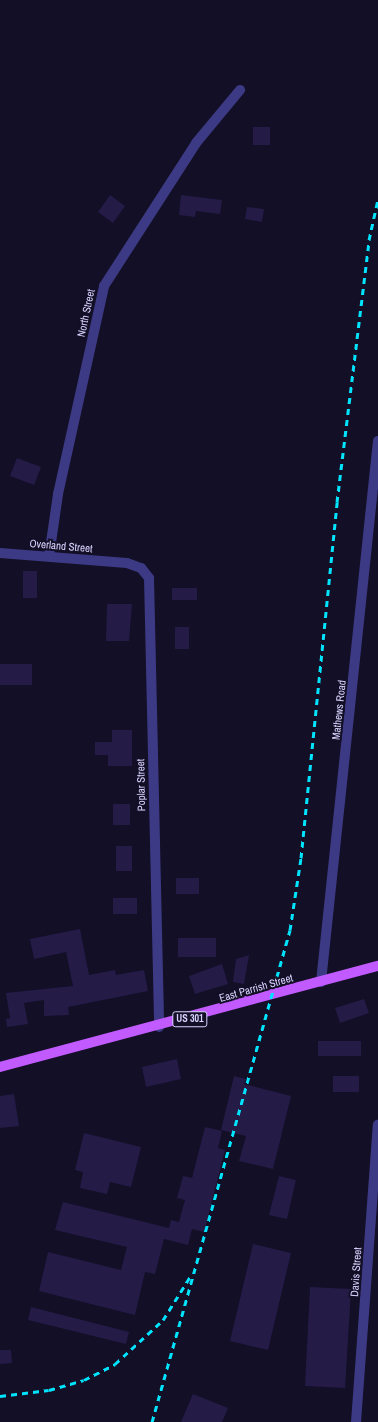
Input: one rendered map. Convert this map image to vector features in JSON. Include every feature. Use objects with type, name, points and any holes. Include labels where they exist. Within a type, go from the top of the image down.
[{"type":"main road","name":"East Parrish Street","points":[[0,1067],[159,1027],[378,966]]},
{"type":"street","name":"North Street","points":[[49,556],[58,494],[104,286],[196,143],[240,90]]},
{"type":"street","name":"Mathews Road","points":[[321,982],[378,441]]},
{"type":"street","name":"Overland Street","points":[[0,553],[119,563]]},
{"type":"street","name":"Poplar Street","points":[[119,563],[141,568],[148,578],[159,1027]]},
{"type":"street","name":"Davis Street","points":[[356,1422],[376,1185],[378,1125]]},
{"type":"building","points":[[253,127],[270,127],[270,145],[253,145]]},
{"type":"building","points":[[110,195],[125,206],[113,223],[98,212]]},
{"type":"building","points":[[181,195],[222,200],[220,214],[196,211],[195,217],[179,215]]},
{"type":"building","points":[[247,207],[264,209],[262,222],[245,219]]},
{"type":"building","points":[[17,458],[41,467],[34,485],[10,476]]},
{"type":"building","points":[[23,571],[37,571],[37,598],[23,598]]},
{"type":"building","points":[[172,588],[197,588],[197,600],[172,600]]},
{"type":"building","points":[[107,604],[132,604],[129,641],[106,641]]},
{"type":"building","points":[[175,627],[189,627],[189,649],[175,649]]},
{"type":"building","points":[[0,664],[32,664],[32,685],[0,685]]},
{"type":"building","points":[[112,730],[132,730],[132,766],[108,766],[108,755],[95,755],[95,742],[112,742]]},
{"type":"building","points":[[113,804],[130,804],[130,825],[113,825]]},
{"type":"building","points":[[116,846],[132,846],[132,871],[116,871]]},
{"type":"building","points":[[176,878],[199,878],[199,894],[176,894]]},
{"type":"building","points":[[113,898],[137,898],[137,914],[113,914]]},
{"type":"building","points":[[80,929],[89,975],[115,970],[116,975],[144,970],[148,991],[68,1007],[69,1015],[44,1016],[44,1000],[24,1003],[28,1024],[7,1027],[6,1019],[10,1018],[6,993],[73,986],[66,952],[34,959],[30,939]]},
{"type":"building","points":[[178,938],[216,938],[216,957],[178,957]]},
{"type":"building","points":[[249,955],[244,984],[233,982],[236,959]]},
{"type":"building","points":[[222,964],[228,984],[195,994],[189,976]]},
{"type":"building","points":[[364,999],[369,1013],[340,1023],[335,1008]]},
{"type":"building","points":[[318,1041],[361,1041],[361,1056],[318,1056]]},
{"type":"building","points":[[177,1059],[181,1079],[146,1087],[142,1067]]},
{"type":"building","points":[[234,1076],[246,1079],[244,1084],[291,1096],[273,1169],[239,1161],[246,1136],[221,1130]]},
{"type":"building","points":[[333,1076],[359,1076],[359,1092],[333,1092]]},
{"type":"building","points":[[14,1094],[19,1126],[0,1128],[0,1096]]},
{"type":"building","points":[[205,1127],[222,1131],[218,1148],[225,1150],[204,1232],[192,1229],[188,1245],[164,1239],[155,1274],[145,1272],[135,1315],[39,1291],[48,1252],[121,1270],[127,1247],[55,1230],[63,1202],[169,1228],[171,1220],[179,1222],[185,1200],[177,1198],[183,1176],[192,1178]]},
{"type":"building","points":[[84,1133],[141,1147],[131,1187],[110,1182],[107,1194],[80,1188],[83,1172],[75,1170]]},
{"type":"building","points":[[279,1176],[296,1180],[287,1219],[269,1215]]},
{"type":"building","points":[[253,1244],[291,1253],[268,1350],[230,1341]]},
{"type":"building","points":[[310,1287],[351,1289],[345,1388],[305,1386]]},
{"type":"building","points":[[31,1307],[129,1332],[126,1344],[28,1320]]},
{"type":"building","points":[[0,1350],[11,1350],[12,1363],[0,1364]]},
{"type":"building","points":[[193,1394],[228,1408],[222,1422],[181,1422]]},
{"type":"railway","points":[[152,1422],[290,930],[301,858],[337,502],[369,240],[378,199]]},
{"type":"railway","points":[[0,1396],[49,1390],[84,1380],[115,1364],[163,1320],[190,1277]]}]
